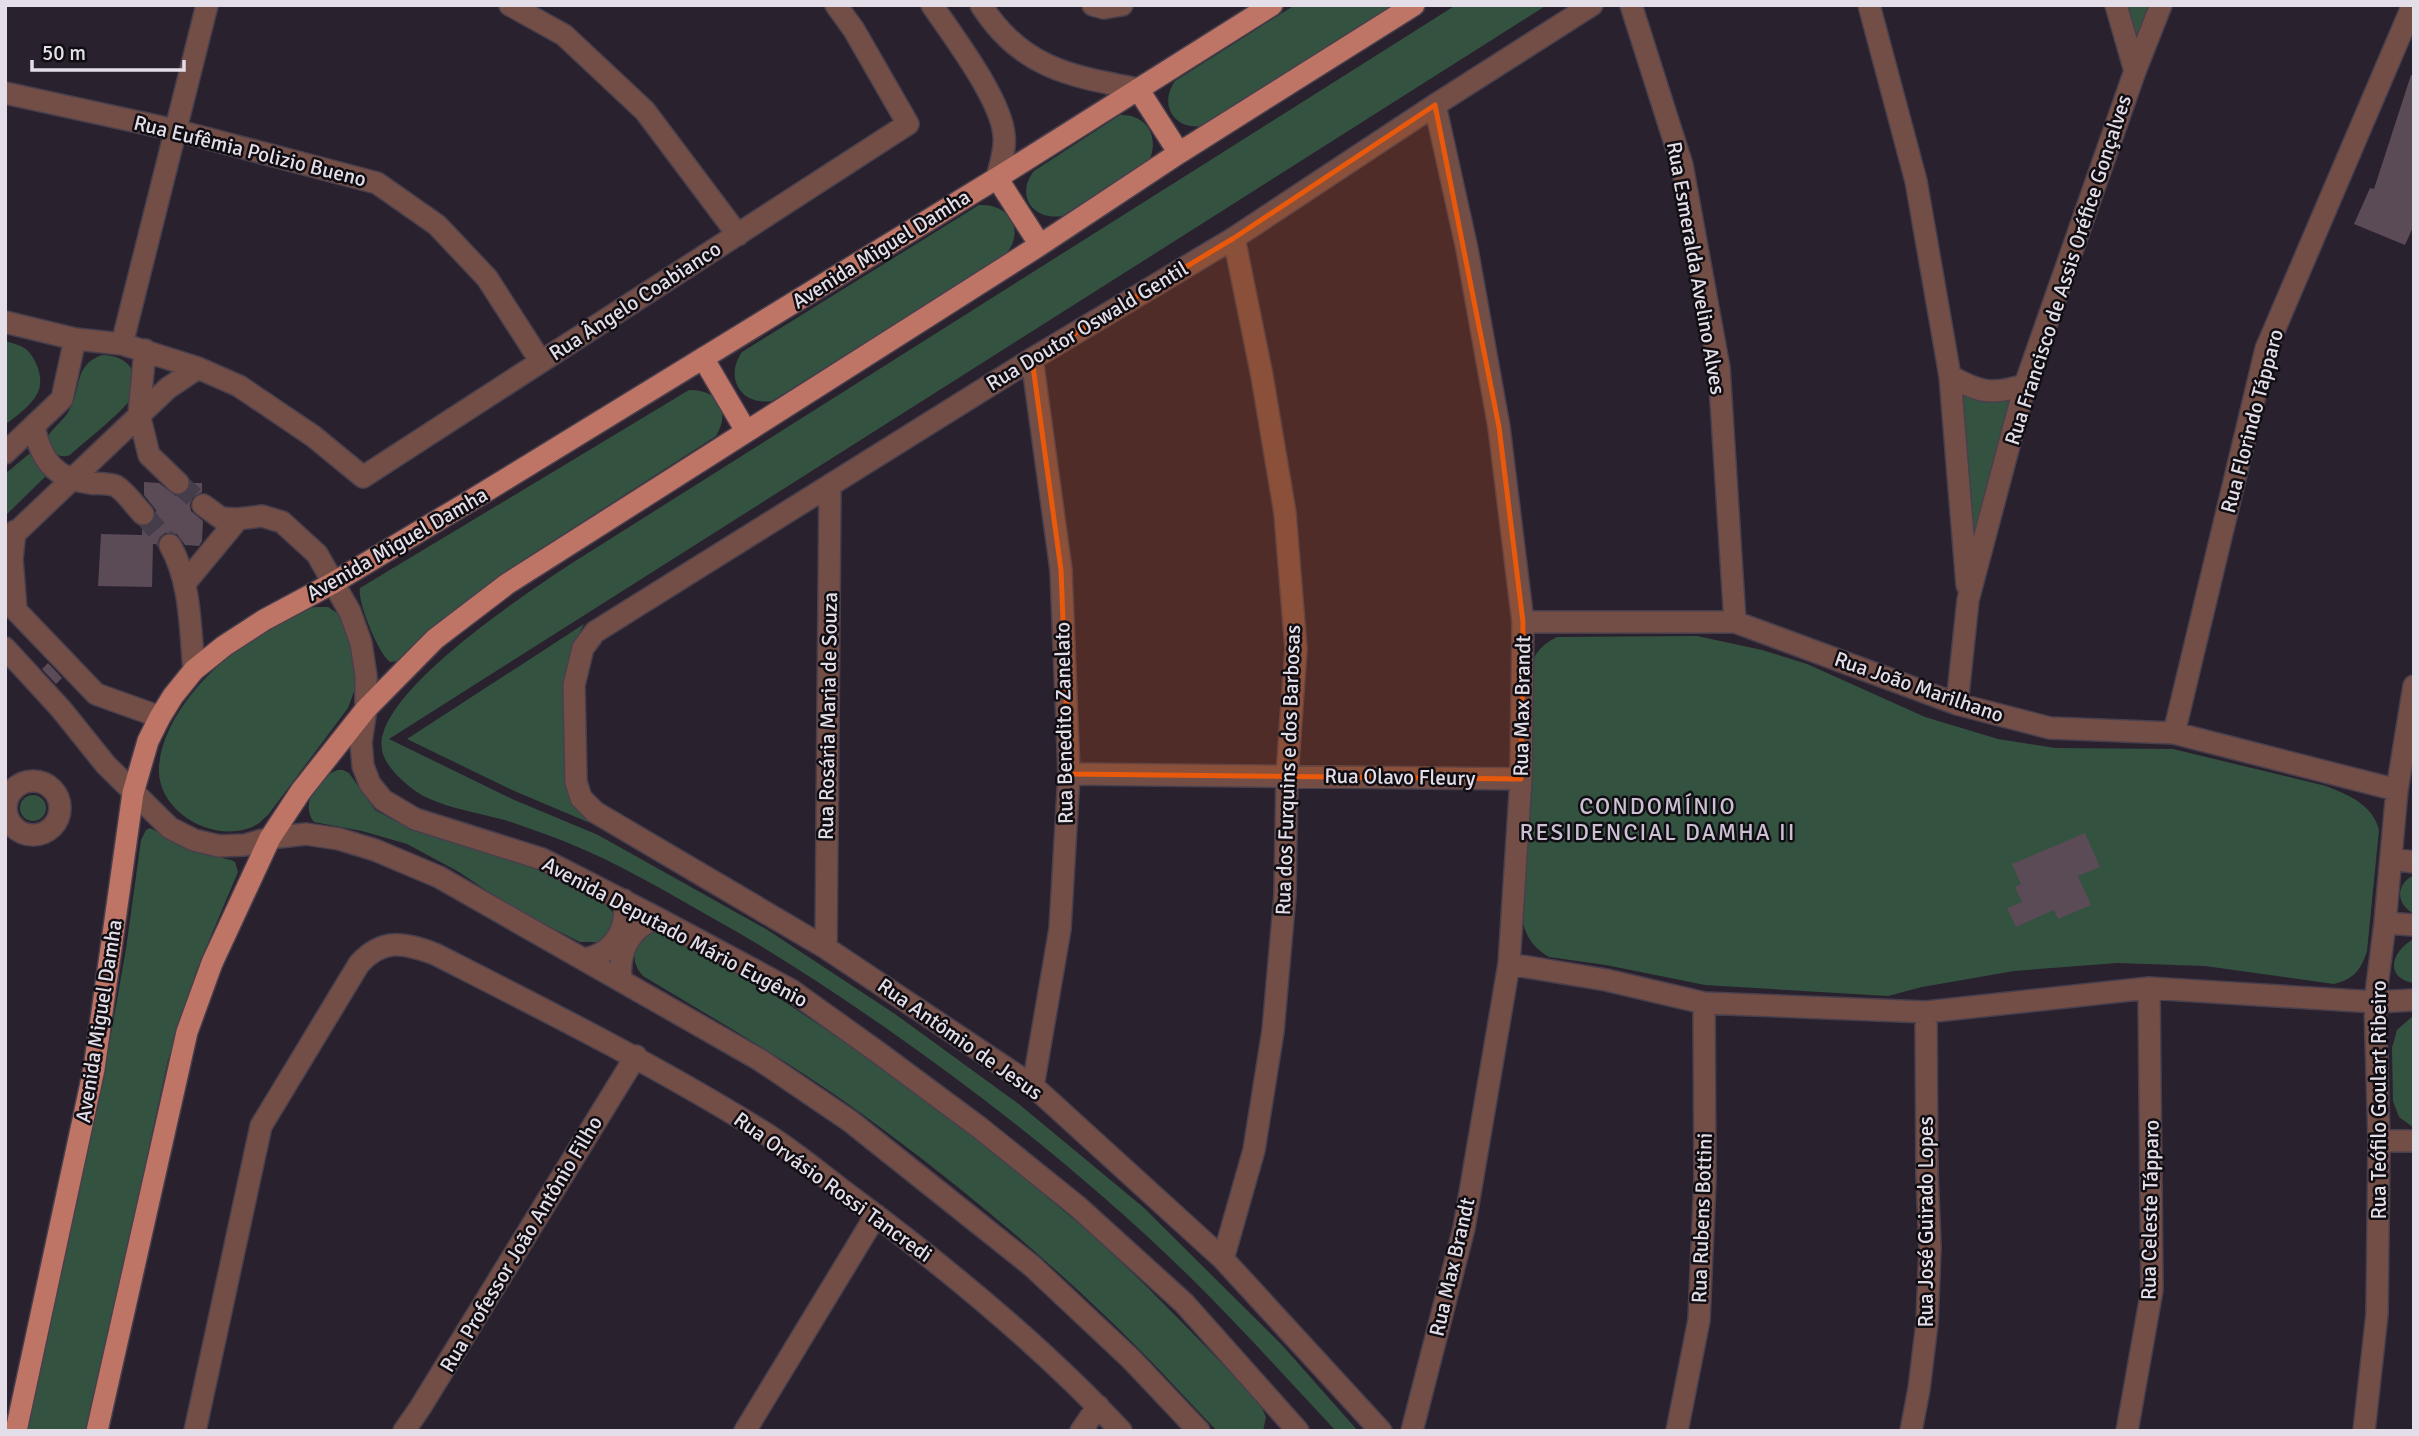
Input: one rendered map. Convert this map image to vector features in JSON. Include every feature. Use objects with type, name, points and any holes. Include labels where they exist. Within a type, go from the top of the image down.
[{"type":"main road","name":"Avenida Miguel Damha","points":[[16,1431],[94,1069],[133,793],[148,741],[173,696],[194,670],[264,620],[333,583],[704,358],[1272,5]]},
{"type":"main road","points":[[97,1431],[187,1032],[212,963],[270,838],[302,791],[366,709],[435,639],[508,584],[1040,245],[1179,153],[1415,5]]},
{"type":"main road","points":[[1138,89],[1179,153]]},
{"type":"main road","points":[[997,178],[1040,245]]},
{"type":"main road","points":[[704,358],[746,431]]},
{"type":"street","points":[[122,344],[207,5]]},
{"type":"street","points":[[510,5],[564,35],[645,111],[738,235]]},
{"type":"street","name":"Rua Ângelo Coabianco","points":[[198,368],[239,386],[260,400],[313,436],[363,478],[908,124],[854,30],[836,5]]},
{"type":"street","points":[[932,5],[992,100],[1003,125],[1003,150],[997,178]]},
{"type":"street","points":[[981,5],[994,26],[1017,48],[1042,64],[1068,74],[1138,89]]},
{"type":"street","name":"Rua Doutor Oswald Gentil","points":[[582,798],[574,769],[574,685],[583,648],[595,632],[1032,359],[1234,237],[1592,5]]},
{"type":"street","name":"Rua Esmeralda Avelino Alves","points":[[1631,5],[1682,165],[1716,355],[1735,622]]},
{"type":"street","points":[[1869,5],[1916,181],[1950,376],[1968,600]]},
{"type":"street","points":[[2116,5],[2135,71]]},
{"type":"street","name":"Rua Francisco de Assis Oréfice Gonçalves","points":[[1957,704],[1968,600],[2025,386],[2135,71],[2161,5]]},
{"type":"street","name":"Rua Florindo Tápparo","points":[[2174,733],[2266,349],[2413,5]]},
{"type":"street","name":"Rua Eufêmia Polizio Bueno","points":[[5,93],[176,131],[377,183],[437,225],[487,278],[541,362]]},
{"type":"street","name":"Rua Max Brandt","points":[[1412,1431],[1464,1228],[1509,964],[1521,779],[1523,622],[1499,427],[1467,249],[1435,105]]},
{"type":"street","name":"Rua dos Furquins e dos Barbosas","points":[[1223,1259],[1254,1150],[1273,1031],[1285,895],[1287,776],[1296,649],[1284,513],[1262,376],[1234,237]]},
{"type":"street","points":[[5,322],[75,339],[122,344],[198,368]]},
{"type":"street","points":[[5,453],[62,399],[75,339]]},
{"type":"street","points":[[145,350],[139,414],[149,455],[178,483]]},
{"type":"street","name":"Rua Benedito Zanelato","points":[[1032,359],[1061,570],[1069,774],[1060,929],[1033,1086]]},
{"type":"street","points":[[160,717],[96,694],[11,605],[10,537],[139,414],[168,388],[198,368]]},
{"type":"street","points":[[1950,376],[1973,390],[1999,393],[2025,386]]},
{"type":"street","points":[[34,427],[37,443],[45,459],[57,471],[71,481],[116,486],[143,514]]},
{"type":"street","name":"Rua Rosária Maria de Souza","points":[[826,948],[830,485]]},
{"type":"street","points":[[203,505],[221,517],[238,519]]},
{"type":"street","name":"Avenida Deputado Mário Eugênio","points":[[238,519],[262,516],[282,522],[317,554],[350,612],[361,643],[366,676],[366,709],[361,742],[363,766],[370,785],[383,800],[415,819],[542,859],[791,990],[980,1128],[1077,1206],[1184,1303],[1298,1431]]},
{"type":"street","points":[[185,583],[238,519]]},
{"type":"street","points":[[170,545],[180,563],[185,583],[194,670]]},
{"type":"street","name":"Rua João Marilhano","points":[[1523,622],[1735,622],[1957,704],[2050,728],[2174,733],[2397,790]]},
{"type":"street","points":[[5,648],[61,709],[106,765],[170,828],[194,840],[219,846],[245,845],[270,838],[306,834],[340,839],[375,850],[439,877],[760,1060],[850,1121],[1032,1266],[1131,1359],[1199,1431]]},
{"type":"street","points":[[61,709],[85,685]]},
{"type":"street","name":"Rua Teófilo Goulart Ribeiro","points":[[2364,1431],[2377,1314],[2379,1141],[2375,1002],[2397,790],[2413,692]]},
{"type":"street","name":"Rua Olavo Fleury","points":[[1069,774],[1521,779]]},
{"type":"street","name":"Rua Antômio de Jesus","points":[[582,798],[595,812],[826,948],[1033,1086],[1223,1259],[1381,1431]]},
{"type":"street","points":[[2391,859],[2414,862]]},
{"type":"street","points":[[586,959],[603,953],[616,940],[624,921],[624,900]]},
{"type":"street","points":[[621,979],[620,967],[627,943],[640,927],[657,918]]},
{"type":"street","points":[[2385,923],[2414,925]]},
{"type":"street","name":"Rua Orvásio Rossi Tancredi","points":[[195,1431],[261,1126],[359,964],[378,948],[394,944],[409,944],[435,954],[636,1056],[764,1131],[952,1273],[1098,1406],[1121,1431]]},
{"type":"street","points":[[1509,964],[1606,980],[1703,1003],[1926,1012],[2149,988],[2375,1002],[2414,1000]]},
{"type":"street","name":"Rua Celeste Tápparo","points":[[2127,1431],[2152,1290],[2149,988]]},
{"type":"street","name":"Rua Rubens Bottini","points":[[1677,1431],[1699,1320],[1706,1179],[1703,1003]]},
{"type":"street","name":"Rua José Guirado Lopes","points":[[1911,1431],[1927,1323],[1930,1247],[1926,1012]]},
{"type":"street","name":"Rua Professor João Antônio Filho","points":[[404,1431],[636,1056]]},
{"type":"street","points":[[2379,1141],[2414,1141]]},
{"type":"street","points":[[745,1431],[876,1215]]},
{"type":"street","points":[[1081,1431],[1098,1406]]},
{"type":"highlighted area","points":[[1435,105],[1499,427],[1523,622],[1521,779],[1069,774],[1061,570],[1032,359],[1234,238]]},
{"type":"green space","points":[[1295,5],[1396,5],[1203,126],[1184,124],[1177,120],[1169,107],[1168,99],[1175,81]]},
{"type":"green space","points":[[1456,5],[1547,5],[389,739],[512,799],[598,835],[766,929],[895,1014],[1020,1105],[1143,1207],[1282,1345],[1358,1431],[1336,1431],[1227,1314],[1117,1209],[1002,1114],[923,1055],[780,958],[623,869],[539,832],[453,807],[420,794],[392,769],[382,750],[385,727],[401,702],[456,647],[521,598],[569,565]]},
{"type":"green space","points":[[2123,5],[2152,5],[2135,48]]},
{"type":"green space","points":[[1120,115],[1137,118],[1149,129],[1153,144],[1149,161],[1062,216],[1043,214],[1035,210],[1027,197],[1026,189],[1034,171]]},
{"type":"green space","points":[[979,205],[999,208],[1011,220],[1014,236],[1006,254],[772,401],[761,401],[744,395],[735,380],[737,362],[742,352]]},
{"type":"green space","points":[[5,341],[21,346],[30,353],[39,370],[40,383],[31,403],[5,425]]},
{"type":"green space","points":[[102,355],[118,358],[133,371],[136,388],[134,394],[114,416],[70,455],[57,455],[47,438],[69,411],[82,371],[93,359]]},
{"type":"green space","points":[[689,390],[708,393],[719,404],[722,419],[716,436],[503,573],[399,661],[390,662],[385,657],[365,615],[360,588]]},
{"type":"green space","points":[[1959,391],[1984,399],[2012,399],[1973,550]]},
{"type":"green space","points":[[29,454],[34,455],[48,474],[5,516],[5,474]]},
{"type":"green space","points":[[315,607],[328,607],[337,613],[346,623],[352,637],[357,683],[348,708],[268,815],[258,824],[241,830],[224,831],[207,828],[192,821],[178,811],[167,798],[161,784],[159,767],[164,741],[176,716],[194,691],[240,647],[291,616]]},
{"type":"green space","points":[[584,624],[576,641],[567,676],[564,767],[565,781],[590,823],[512,790],[407,739]]},
{"type":"green space","points":[[1697,636],[1762,650],[1807,664],[1925,717],[1998,739],[2055,748],[2173,749],[2326,786],[2343,793],[2366,807],[2379,830],[2367,951],[2362,963],[2352,976],[2334,984],[2205,966],[2117,963],[2014,971],[1922,987],[1888,996],[1705,985],[1606,965],[1549,957],[1532,943],[1523,923],[1530,673],[1533,660],[1546,643],[1557,637]]},
{"type":"green space","points":[[338,770],[349,773],[375,810],[412,830],[537,869],[567,882],[602,900],[614,914],[614,924],[605,938],[598,942],[580,942],[514,909],[459,872],[407,844],[362,831],[314,822],[309,807],[313,792],[324,778]]},
{"type":"green space","points":[[33,795],[42,799],[46,808],[42,817],[33,821],[24,817],[20,808],[24,799]]},
{"type":"green space","points":[[150,828],[195,852],[235,862],[238,872],[197,969],[168,1060],[87,1431],[26,1431],[107,1057],[141,840]]},
{"type":"green space","points":[[2414,875],[2414,914],[2404,905],[2400,894],[2403,884]]},
{"type":"green space","points":[[655,932],[664,933],[788,1004],[861,1054],[1003,1160],[1144,1284],[1259,1402],[1266,1417],[1263,1431],[1217,1431],[1137,1347],[1071,1284],[1002,1223],[931,1166],[806,1075],[643,976],[635,963],[635,950],[642,939]]},
{"type":"green space","points":[[2414,939],[2414,983],[2398,976],[2394,963],[2400,950]]},
{"type":"green space","points":[[2414,1015],[2414,1128],[2399,1117],[2393,1101],[2392,1048],[2397,1030]]},
{"type":"building","points":[[2411,75],[2414,75],[2414,225],[2405,245],[2354,224],[2370,188],[2374,189]]},
{"type":"building","points":[[144,482],[159,483],[176,496],[187,493],[191,483],[202,483],[202,492],[193,497],[190,504],[191,511],[203,521],[202,541],[199,546],[185,545],[177,534],[165,533],[160,537],[157,544],[153,544],[152,587],[98,586],[101,534],[142,535],[142,527],[151,524],[155,518],[156,510],[144,495]]},
{"type":"building","points":[[48,663],[62,678],[56,684],[42,669]]},
{"type":"building","points":[[2085,833],[2100,867],[2078,876],[2091,905],[2058,919],[2054,910],[2016,927],[2007,908],[2022,902],[2015,887],[2021,884],[2012,864]]},
{"type":"tunnel","points":[[178,483],[203,505]]},
{"type":"tunnel","points":[[143,514],[170,545]]},
{"type":"district","name":"CONDOMÍNIO RESIDENCIAL DAMHA II","points":[[1658,819]]}]
